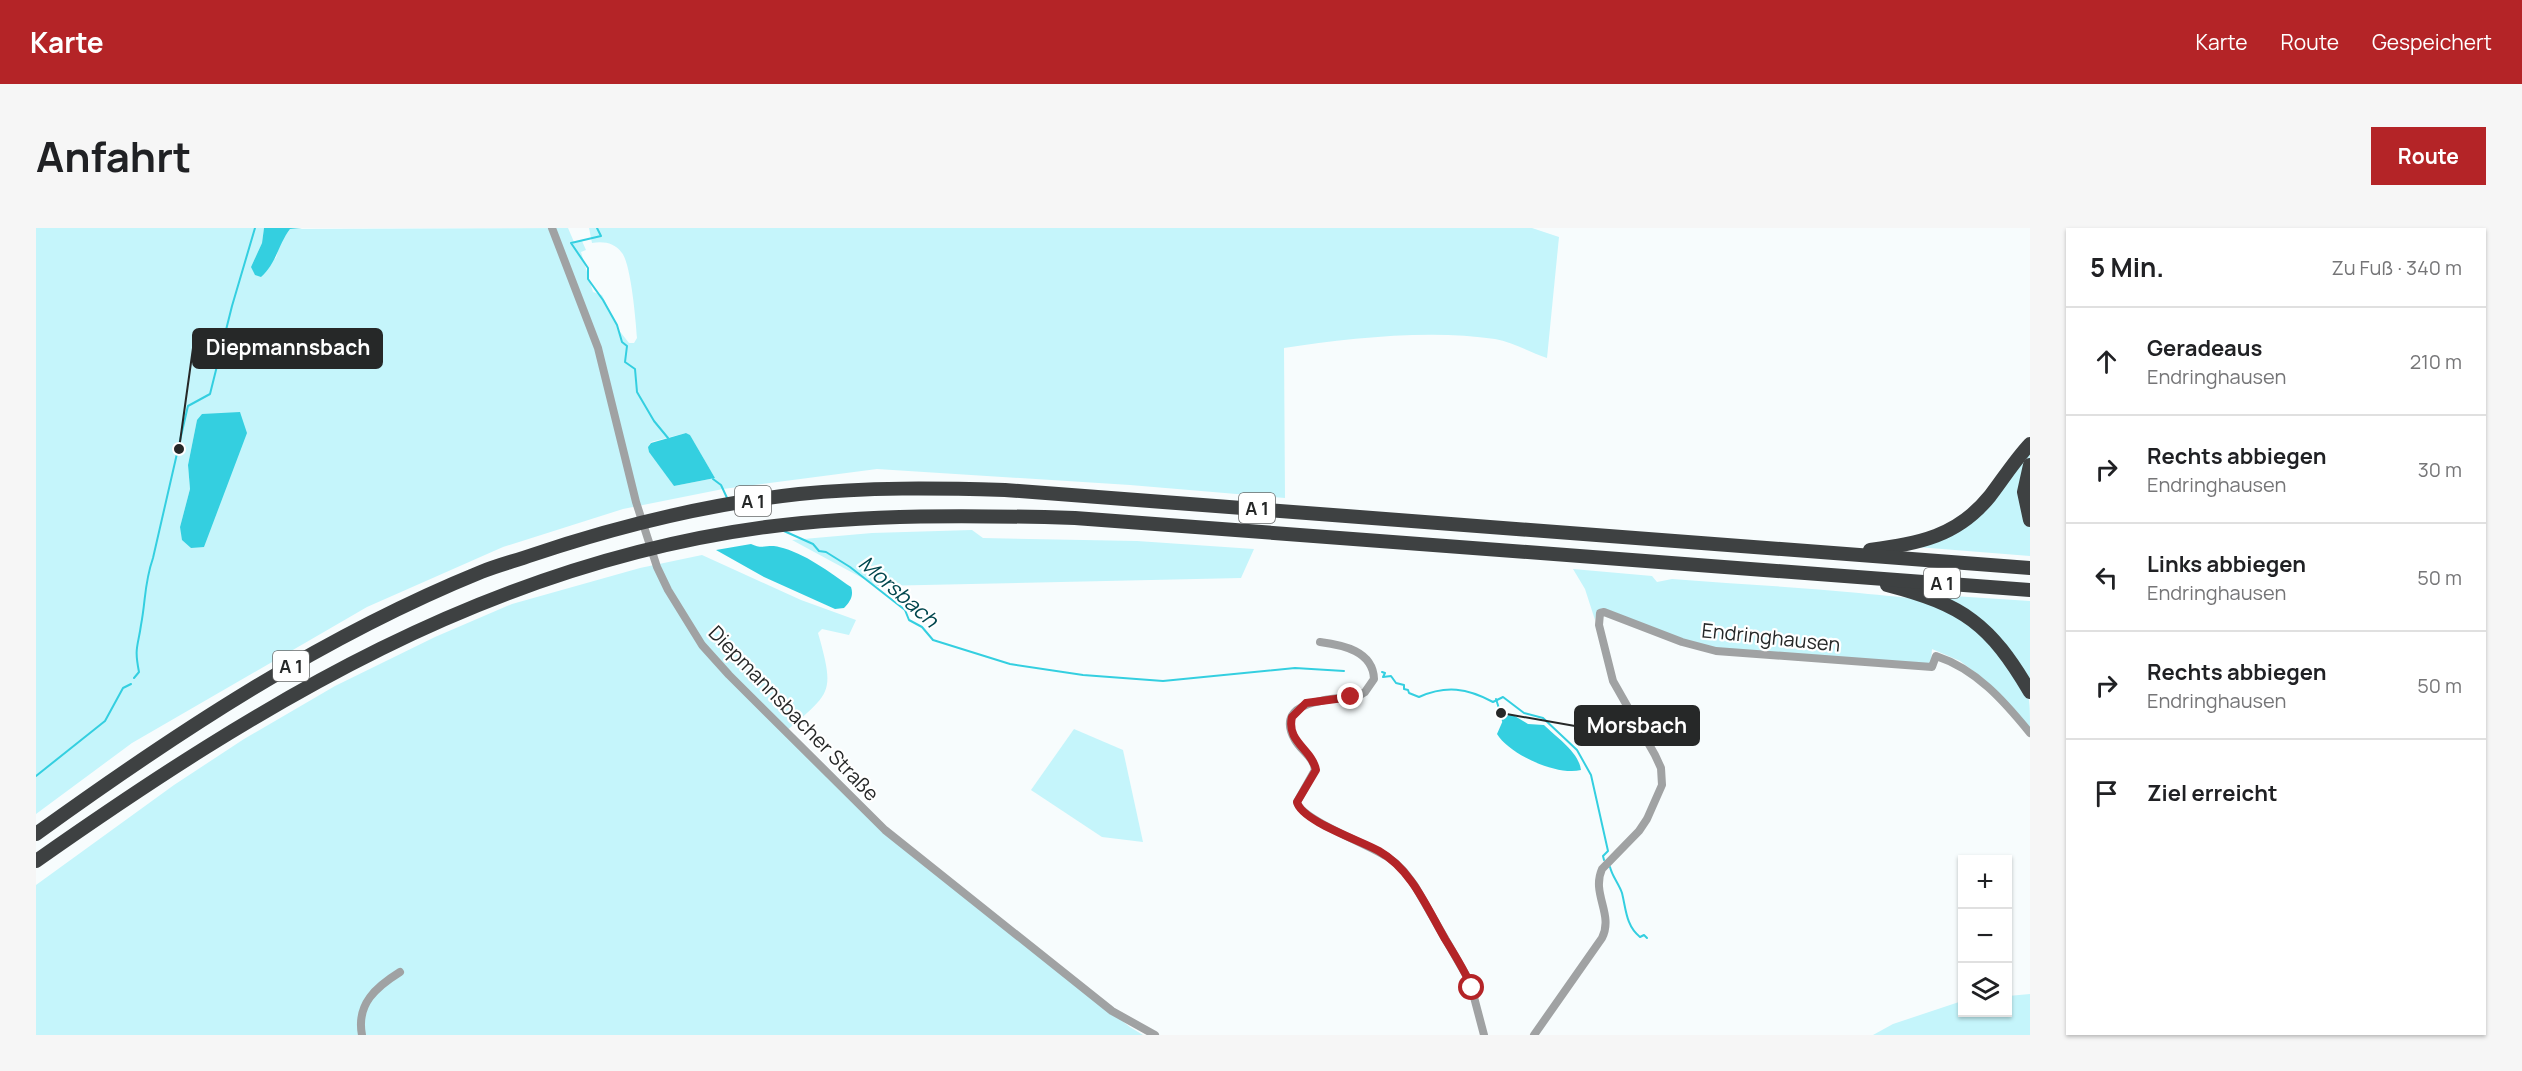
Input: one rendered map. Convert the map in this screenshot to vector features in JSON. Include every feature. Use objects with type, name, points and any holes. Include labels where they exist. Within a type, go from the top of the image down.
[{"type":"highway","points":[[1843,554],[1915,543],[1936,537],[1956,527],[1986,500],[2030,444]]},
{"type":"highway","points":[[2030,465],[2024,492],[2030,520]]},
{"type":"highway","name":"A 1","points":[[36,834],[235,699],[340,638],[409,603],[484,571],[570,542],[678,514],[798,494],[873,488],[941,488],[1107,497],[2030,568]]},
{"type":"highway","name":"A 1","points":[[36,861],[187,757],[322,677],[455,613],[576,569],[654,548],[764,528],[873,517],[942,515],[1142,522],[2030,590]]},
{"type":"highway","points":[[1853,576],[1925,595],[1964,614],[2000,645],[2030,692]]},
{"type":"street","name":"Diepmannsbacher Straße","points":[[553,228],[598,348],[636,502],[657,567],[668,590],[702,645],[729,675],[885,830],[1112,1011],[1155,1035]]},
{"type":"street","name":"Endringhausen","points":[[1534,1035],[1602,938],[1608,922],[1598,893],[1599,875],[1643,824],[1660,790],[1661,768],[1613,681],[1598,617],[1600,613],[1604,612],[1676,640],[1716,651],[1932,667],[1936,656],[1954,662],[1974,675],[1998,697],[2030,733]]},
{"type":"street","points":[[1320,642],[1346,646],[1359,653],[1371,666],[1374,679],[1360,695],[1313,701],[1303,705],[1295,712],[1291,725],[1293,735],[1313,761],[1316,770],[1297,802],[1299,808],[1310,817],[1379,851],[1404,871],[1470,982],[1484,1035]]},
{"type":"street","points":[[362,1035],[361,1017],[371,993],[400,972]]},
{"type":"shaded area","points":[[36,228],[264,228],[262,243],[251,267],[276,258],[280,243],[290,229],[568,228],[574,242],[582,241],[586,250],[581,252],[593,292],[602,295],[618,329],[629,343],[634,343],[637,338],[625,259],[613,245],[592,243],[589,228],[1532,228],[1559,237],[1547,358],[1501,340],[1444,335],[1362,338],[1284,348],[1285,498],[1130,485],[877,469],[723,489],[623,509],[503,547],[367,607],[132,743],[36,814]],"holes":[[[197,420],[191,548],[180,527],[190,489],[188,465]],[[686,433],[690,435],[715,478],[674,486],[648,447],[651,442]]]},
{"type":"shaded area","points":[[2030,448],[2030,458],[2025,470],[2030,556],[1917,547],[1945,537]]},
{"type":"shaded area","points":[[972,530],[983,538],[1137,541],[1254,549],[1241,578],[877,586],[792,540],[872,533]]},
{"type":"shaded area","points":[[702,555],[801,600],[856,620],[849,635],[822,629],[818,633],[827,669],[825,691],[820,700],[784,733],[883,833],[1143,1035],[36,1035],[36,885],[174,785],[244,739],[335,686],[435,637],[512,604],[640,568]]},
{"type":"shaded area","points":[[1573,569],[1652,576],[1657,582],[1672,579],[1812,589],[1904,598],[1931,603],[1945,609],[1975,629],[2002,657],[2023,686],[2029,700],[2030,728],[1984,679],[1960,661],[1932,649],[1931,662],[1926,664],[1705,647],[1642,625],[1603,608],[1597,611],[1595,620],[1585,589]]},
{"type":"shaded area","points":[[1938,595],[2030,601],[2030,685],[2020,668]]},
{"type":"shaded area","points":[[1074,729],[1123,750],[1143,842],[1102,837],[1031,790]]},
{"type":"shaded area","points":[[2030,994],[2030,1035],[1873,1035],[1893,1024],[1958,1002],[1958,1017],[2012,1017],[2012,996]]},
{"type":"water","points":[[264,228],[302,228],[290,229],[270,266],[261,277],[255,275],[251,267],[262,243]]},
{"type":"water","points":[[240,412],[247,433],[204,547],[191,548],[182,540],[180,527],[190,489],[188,465],[197,420],[202,414]]},
{"type":"water","points":[[686,433],[690,435],[715,478],[674,486],[649,452],[648,447],[651,443]]},
{"type":"water","points":[[751,544],[759,547],[779,547],[807,558],[851,587],[850,601],[844,608],[835,609],[764,577],[716,550]]},
{"type":"water","points":[[1513,715],[1528,724],[1544,725],[1572,751],[1581,770],[1571,771],[1547,767],[1512,749],[1497,734],[1504,718]]},
{"type":"waterway","points":[[134,678],[139,672],[137,647],[148,576],[188,406],[210,394],[255,228]]},
{"type":"waterway","name":"Morsbach","points":[[597,228],[601,236],[571,243],[588,268],[588,279],[603,300],[617,325],[622,342],[627,346],[625,362],[635,369],[637,392],[654,421],[668,438]]},
{"type":"waterway","name":"Morsbach","points":[[713,479],[721,485],[728,500]]},
{"type":"waterway","name":"Morsbach","points":[[735,509],[749,515]]},
{"type":"waterway","name":"Morsbach","points":[[784,531],[813,544],[819,551],[826,552],[850,567],[905,610],[909,620],[922,627],[933,640],[1010,664],[1083,675],[1163,681],[1295,668],[1344,671]]},
{"type":"waterway","name":"Morsbach","points":[[1382,672],[1385,673],[1383,677],[1391,676],[1396,683],[1404,685],[1404,689],[1409,693],[1419,697],[1447,690],[1465,691],[1493,702],[1503,697],[1524,713],[1543,718],[1577,750],[1591,775],[1608,851],[1603,856],[1604,860]]},
{"type":"waterway","points":[[36,776],[105,721],[123,688],[131,684]]},
{"type":"waterway","name":"Morsbach","points":[[1496,699],[1503,721]]},
{"type":"waterway","name":"Morsbach","points":[[1610,867],[1622,893],[1632,928],[1640,937],[1644,935],[1647,938]]},
{"type":"place","name":"Diepmannsbach","points":[[179,449]]},
{"type":"place","name":"Morsbach","points":[[1501,713]]},
{"type":"route","points":[[1351,697],[1306,703],[1292,717],[1293,735],[1313,761],[1316,770],[1297,802],[1299,808],[1310,817],[1379,851],[1404,871],[1415,886],[1472,988]]}]
